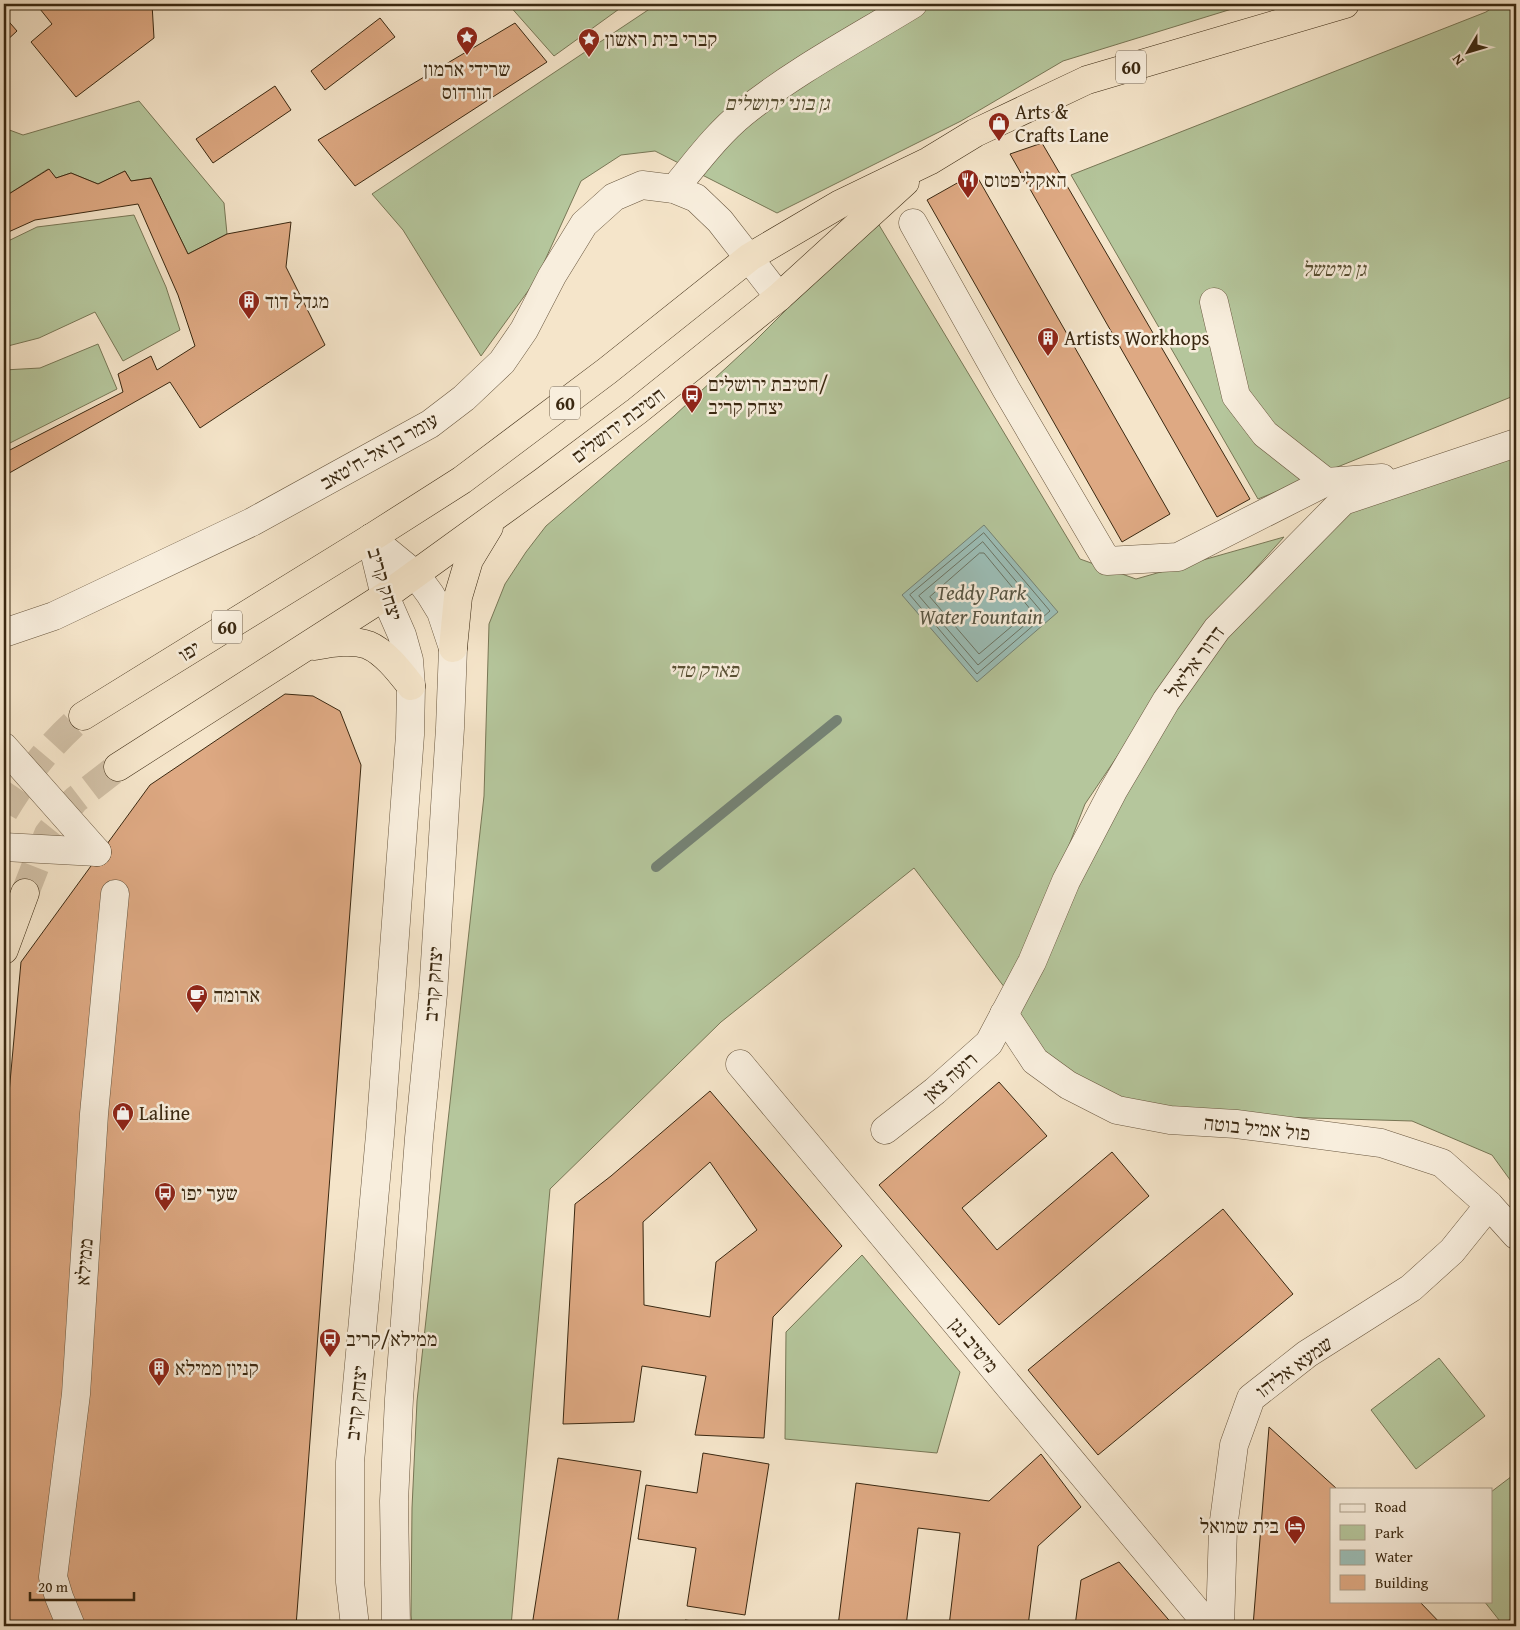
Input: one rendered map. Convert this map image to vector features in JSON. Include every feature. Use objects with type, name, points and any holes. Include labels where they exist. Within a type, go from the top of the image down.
[{"type":"highway","name":"חטיבת ירושלים","points":[[371,538],[462,480],[607,371],[750,257],[840,204],[929,161],[975,133],[1087,80],[1346,4]]},
{"type":"highway","name":"חטיבת ירושלים","points":[[385,596],[637,411],[779,296],[929,161]]},
{"type":"highway","points":[[453,648],[458,597],[466,569],[469,560],[495,516]]},
{"type":"highway","name":"יפו","points":[[83,716],[371,538]]},
{"type":"highway","name":"60","points":[[118,767],[385,596]]},
{"type":"highway","points":[[307,647],[351,642],[369,645],[382,654],[411,686]]},
{"type":"highway","points":[[4,950],[25,893]]},
{"type":"street","points":[[674,189],[714,141],[742,114],[781,85],[913,4]]},
{"type":"street","name":"עומר בן אל-ח'טאב","points":[[4,633],[54,616],[252,522],[430,424],[464,398],[502,362],[524,330],[552,276],[584,224],[614,197],[642,185],[674,189],[696,198],[720,221],[779,296]]},
{"type":"street","points":[[913,224],[1006,389],[1107,561],[1178,557],[1326,482],[1421,475]]},
{"type":"street","points":[[1214,302],[1236,396],[1265,434],[1326,482]]},
{"type":"street","name":"דרור אליאל","points":[[1004,1014],[1032,962],[1066,881],[1113,791],[1166,701],[1217,629],[1343,501],[1516,443]]},
{"type":"street","name":"יצחק קריב","points":[[371,538],[416,575],[441,612],[453,648],[450,728],[433,994],[419,1138],[399,1399],[394,1501],[396,1626]]},
{"type":"street","name":"יצחק קריב","points":[[355,1626],[350,1582],[350,1462],[380,1135],[410,735],[411,686],[409,660],[402,635],[385,596],[371,538]]},
{"type":"street","points":[[4,747],[97,852],[4,847]]},
{"type":"street","name":"ממילא","points":[[71,1626],[53,1577],[76,1394],[94,1114],[115,894]]},
{"type":"street","points":[[390,992],[433,994]]},
{"type":"street","name":"רועה צאן","points":[[885,1130],[936,1091],[989,1043],[1004,1014]]},
{"type":"street","name":"פול אמיל בוטה","points":[[1004,1014],[1035,1061],[1068,1084],[1117,1110],[1170,1120],[1236,1124],[1381,1143],[1442,1163],[1489,1205],[1516,1235]]},
{"type":"street","name":"מיטיב נגן","points":[[740,1064],[1208,1626]]},
{"type":"street","name":"שמעא אליהו","points":[[1220,1626],[1223,1528],[1234,1446],[1251,1398],[1307,1354],[1411,1288],[1452,1251],[1489,1205]]},
{"type":"green space","points":[[508,4],[626,4],[554,56]]},
{"type":"green space","name":"גן בוני ירושלים","points":[[657,4],[1248,4],[1063,61],[961,121],[777,213],[655,151],[621,155],[581,181],[536,280],[481,356],[403,230],[372,194]]},
{"type":"green space","name":"גן מיטשל","points":[[1498,4],[1516,4],[1516,395],[1258,499],[1071,175],[1486,12]]},
{"type":"green space","points":[[139,101],[224,203],[227,234],[188,254],[151,178],[131,181],[125,171],[98,184],[71,173],[56,178],[48,169],[4,197],[4,128],[23,135]]},
{"type":"green space","points":[[134,215],[166,287],[180,330],[123,361],[95,312],[39,338],[4,347],[4,243],[37,227]]},
{"type":"green space","name":"פארק טדי","points":[[876,220],[1080,559],[1136,579],[1284,537],[1211,618],[1085,804],[1045,907],[1005,988],[914,868],[721,1022],[550,1189],[511,1626],[412,1626],[412,1508],[417,1401],[484,796],[489,624],[505,584],[546,526],[674,416],[754,342]]},
{"type":"green space","points":[[98,344],[117,389],[4,446],[4,370],[40,368]]},
{"type":"green space","points":[[1516,456],[1516,1188],[1492,1155],[1412,1121],[1175,1114],[1123,1102],[1045,1056],[1016,1012],[1057,924],[1188,678],[1335,516]]},
{"type":"green space","points":[[862,1255],[960,1372],[937,1453],[785,1439],[786,1332]]},
{"type":"green space","points":[[1439,1358],[1485,1416],[1416,1469],[1371,1410]]},
{"type":"green space","points":[[1516,1473],[1516,1614],[1503,1625],[1485,1602],[1492,1602],[1492,1491]]},
{"type":"water","name":"Teddy Park Water Fountain","points":[[984,525],[1058,612],[977,682],[902,595]]},
{"type":"building","points":[[36,4],[152,4],[154,38],[76,97],[31,42],[52,24]]},
{"type":"building","points":[[4,16],[17,31],[4,43]]},
{"type":"building","points":[[380,18],[395,37],[325,90],[311,71]]},
{"type":"building","points":[[515,23],[547,62],[355,186],[318,140]]},
{"type":"building","points":[[275,86],[291,110],[213,163],[196,139]]},
{"type":"building","points":[[1042,143],[1250,499],[1217,517],[1010,154]]},
{"type":"building","name":"מגדל דוד","points":[[49,169],[56,178],[71,173],[98,184],[125,171],[131,181],[151,178],[188,254],[227,234],[291,222],[286,267],[325,345],[200,428],[170,382],[4,476],[4,453],[123,392],[118,374],[151,356],[157,370],[195,346],[178,295],[138,204],[35,220],[4,234],[4,197]]},
{"type":"building","name":"Artists Workhops","points":[[975,173],[1170,514],[1122,542],[927,200]]},
{"type":"building","name":"קניון ממילא","points":[[285,694],[313,696],[340,711],[361,765],[296,1626],[4,1626],[4,1148],[21,962],[150,785]]},
{"type":"building","points":[[999,1082],[1047,1136],[962,1208],[997,1250],[1112,1152],[1149,1196],[999,1325],[879,1185]]},
{"type":"building","points":[[710,1091],[842,1246],[773,1317],[764,1438],[695,1435],[706,1376],[642,1366],[634,1422],[563,1424],[575,1204],[611,1176]],"holes":[[[710,1162],[757,1230],[716,1262],[710,1317],[644,1305],[643,1222]]]},
{"type":"building","points":[[1223,1209],[1293,1294],[1098,1455],[1028,1370]]},
{"type":"building","name":"בית שמואל","points":[[1269,1427],[1336,1488],[1330,1488],[1330,1602],[1420,1602],[1443,1626],[1253,1626]]},
{"type":"building","points":[[703,1453],[769,1464],[745,1615],[687,1606],[696,1548],[638,1539],[646,1485],[697,1493]]},
{"type":"building","points":[[1041,1454],[1081,1507],[1038,1546],[1028,1626],[949,1626],[960,1533],[918,1528],[906,1626],[838,1626],[856,1483],[989,1501]]},
{"type":"building","points":[[558,1458],[641,1471],[617,1626],[532,1626]]},
{"type":"building","points":[[1119,1562],[1174,1626],[1075,1626],[1081,1580]]},
{"type":"building","points":[[685,1620],[733,1626],[684,1626]]},
{"type":"waterway","points":[[656,867],[837,720]]},
{"type":"tunnel","points":[[4,812],[40,760],[83,716]]},
{"type":"tunnel","points":[[25,893],[48,834],[75,800],[118,767]]},
{"type":"place","name":"שרידי ארמון הורדוס","points":[[467,56]]},
{"type":"place","name":"קברי בית ראשון","points":[[589,58]]},
{"type":"place","name":"Arts & Crafts Lane","points":[[999,142]]},
{"type":"place","name":"האקליפטוס","points":[[968,199]]},
{"type":"place","name":"מגדל דוד","points":[[249,320]]},
{"type":"place","name":"Artists Workhops","points":[[1048,357]]},
{"type":"place","name":"חטיבת ירושלים/ יצחק קריב","points":[[692,414]]},
{"type":"place","name":"ארומה","points":[[197,1014]]},
{"type":"place","name":"Laline","points":[[123,1132]]},
{"type":"place","name":"שער יפו","points":[[165,1212]]},
{"type":"place","name":"ממילא/קריב","points":[[330,1358]]},
{"type":"place","name":"קניון ממילא","points":[[159,1387]]},
{"type":"place","name":"בית שמואל","points":[[1295,1545]]}]
